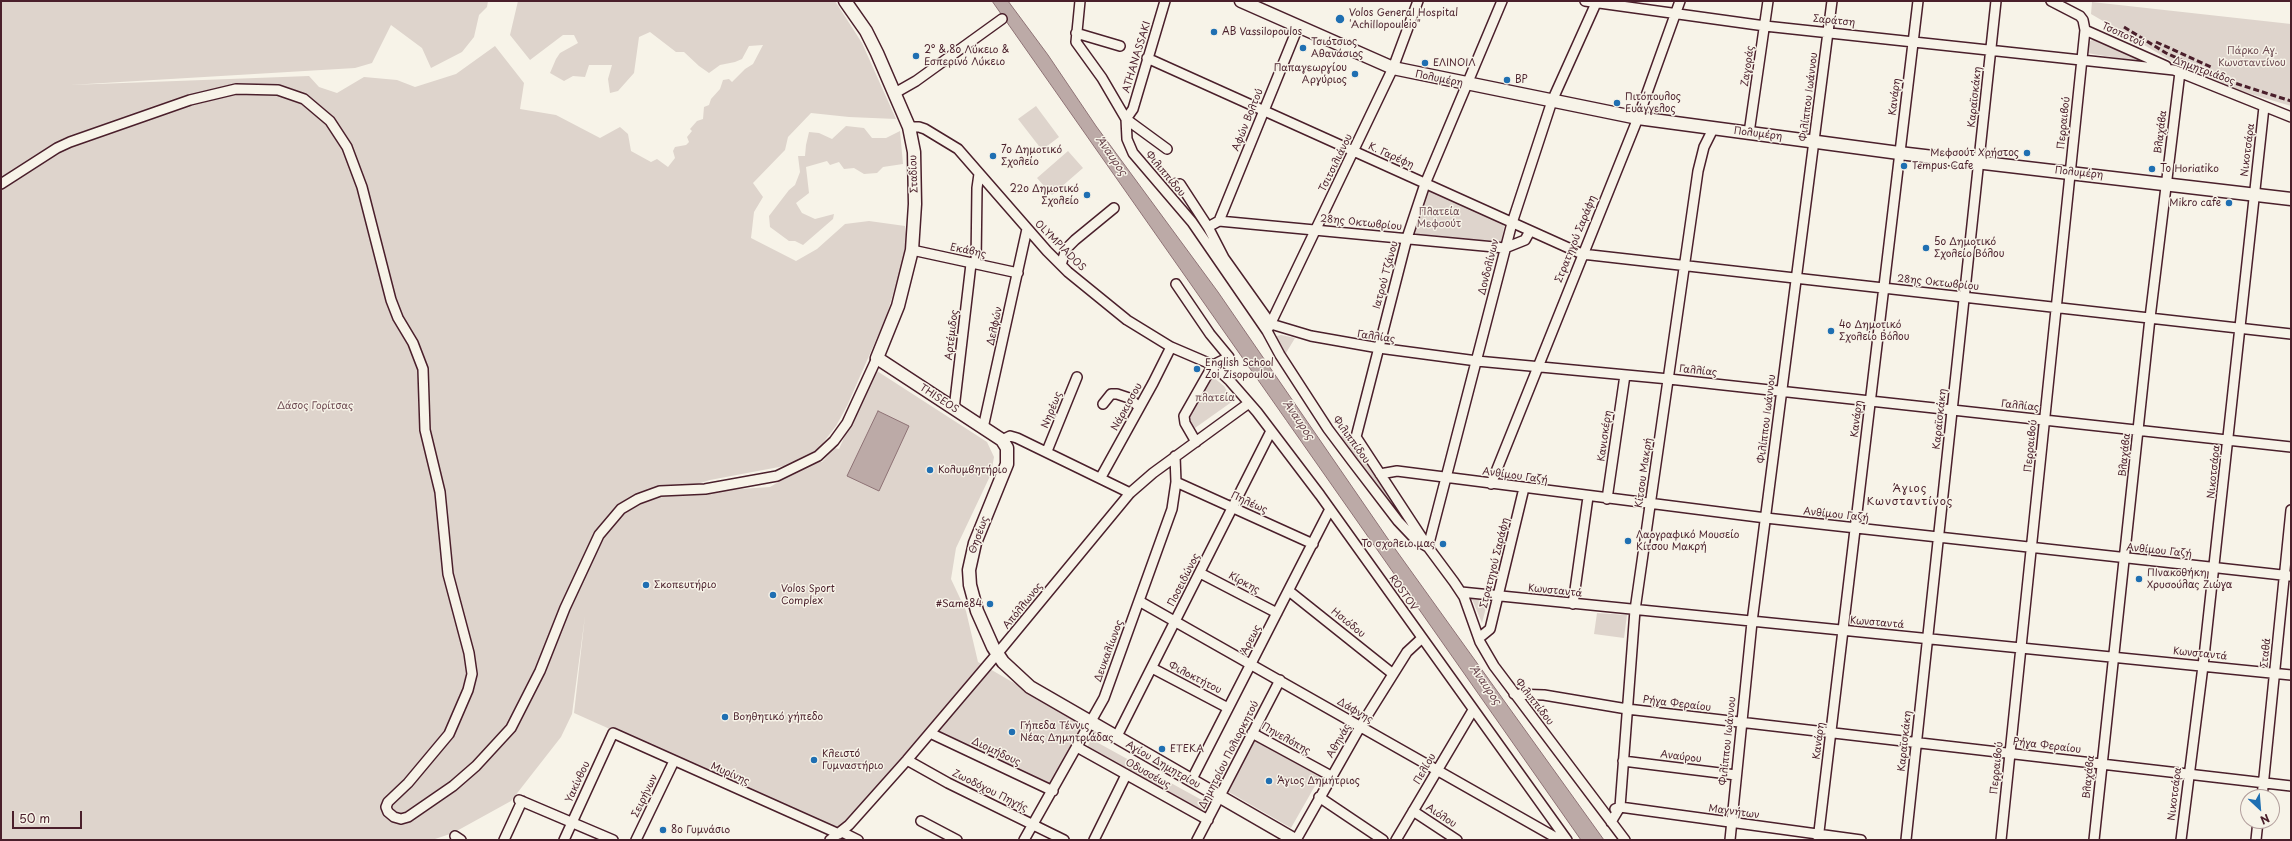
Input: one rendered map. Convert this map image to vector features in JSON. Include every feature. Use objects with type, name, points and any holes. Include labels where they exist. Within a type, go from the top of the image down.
[{"type":"main road","name":"Σταδίου","points":[[845,1],[869,37],[909,127],[913,145],[915,174],[912,250],[898,306],[877,358]]},
{"type":"main road","name":"Πολυμέρη","points":[[1241,1],[1393,68],[1638,118],[1899,153],[1979,161],[2291,199]]},
{"type":"main road","name":"THISEOS","points":[[877,358],[1002,440]]},
{"type":"main road","name":"Θησέως","points":[[997,654],[977,611],[970,585],[969,570],[975,543],[1007,464],[1007,448],[1002,440]]},
{"type":"main road","name":"Αγίου Δημητρίου","points":[[997,654],[1024,683],[1116,738],[1296,840]]},
{"type":"street","points":[[1080,1],[1076,38],[1120,46]]},
{"type":"street","name":"ATHANASSAKI","points":[[1126,118],[1133,109],[1165,1]]},
{"type":"street","name":"Τσιτσιλιάνου","points":[[1269,328],[1393,68],[1418,1]]},
{"type":"street","name":"Ιατρού Τζάνου","points":[[1428,547],[1356,437],[1407,238],[1425,184],[1502,1]]},
{"type":"street","name":"Σαράτση","points":[[1585,1],[1765,26],[1828,31],[2082,59]]},
{"type":"street","name":"Στρατηγού Σαράφη","points":[[1491,484],[1582,254],[1638,118],[1680,1]]},
{"type":"street","name":"Ζαγοράς","points":[[1749,133],[1768,1]]},
{"type":"street","name":"Φιλίππου Ιωάννου","points":[[1730,840],[1752,622],[1832,1]]},
{"type":"street","name":"Κανάρη","points":[[1819,837],[1854,528],[1918,1]]},
{"type":"street","name":"Καραϊσκάκη","points":[[1906,840],[1996,1]]},
{"type":"street","name":"Τσοποτού","points":[[2051,1],[2080,16],[2085,30],[2177,71]]},
{"type":"street","name":"Δονδολίνων","points":[[1428,547],[1512,222],[1552,101],[1596,2]]},
{"type":"street","points":[[895,93],[916,81],[1002,20]]},
{"type":"street","name":"Αφών Βολτού","points":[[1219,221],[1298,27]]},
{"type":"street","name":"Περραιβού","points":[[2001,840],[2085,30]]},
{"type":"street","name":"Φιλιππίδου","points":[[1076,38],[1126,118],[1127,139],[1134,153],[1192,222],[1269,328],[1280,355],[1313,406],[1357,467],[1398,521],[1416,540],[1428,547],[1461,592],[1479,638],[1494,666],[1624,840]]},
{"type":"street","name":"Κ. Γαρέφη","points":[[1147,58],[1582,254]]},
{"type":"street","name":"Δημητριάδος","points":[[2082,59],[2177,71],[2291,117]]},
{"type":"street","name":"Βλαχάβα","points":[[2094,840],[2177,71]]},
{"type":"street","points":[[1,184],[57,148],[70,142],[190,100],[236,89],[278,90],[304,99],[330,121],[348,147],[362,186],[391,300],[398,318],[413,343],[423,369],[425,430],[440,492],[448,574],[469,653],[472,674],[468,690],[449,734],[408,783],[388,802],[386,807],[388,812],[394,817],[401,819],[408,817],[453,786],[476,766],[511,728],[540,671],[565,608],[599,535],[622,509],[638,499],[660,491],[696,490],[748,482],[777,476],[809,462],[830,446],[847,423],[877,358]]},
{"type":"street","name":"Νικοτσάρα","points":[[2181,840],[2203,666],[2264,107]]},
{"type":"street","points":[[1126,118],[1167,149]]},
{"type":"street","name":"OLYMPIADOS","points":[[909,127],[919,127],[952,144],[1061,265],[1127,320],[1171,347],[1213,365]]},
{"type":"street","name":"Κίτσου Μακρή","points":[[1611,822],[1620,807],[1635,610],[1698,171],[1704,147],[1713,129]]},
{"type":"street","name":"Αρτέμιδος","points":[[954,409],[974,264],[977,188],[979,174]]},
{"type":"street","points":[[1180,184],[1208,227],[1224,258],[1269,328]]},
{"type":"street","points":[[1061,265],[1066,249],[1114,208]]},
{"type":"street","points":[[1208,227],[1219,221]]},
{"type":"street","name":"28ης Οκτωβρίου","points":[[1219,221],[1505,248],[1525,240],[1530,230]]},
{"type":"street","name":"Δελφών","points":[[983,428],[1027,229]]},
{"type":"street","name":"Εκάβης","points":[[912,250],[1018,273]]},
{"type":"street","name":"28ης Οκτωβρίου","points":[[1582,254],[2291,334]]},
{"type":"street","points":[[1176,284],[1210,334],[1229,357],[1213,365],[1184,416],[1185,423],[1196,442]]},
{"type":"street","name":"Γαλλίας","points":[[1269,328],[1379,348],[1477,361],[1669,379],[2291,447]]},
{"type":"street","name":"Νάρκισσου","points":[[1101,477],[1171,347]]},
{"type":"street","name":"ROSTOV","points":[[1213,365],[1249,403],[1330,509],[1421,639],[1567,840]]},
{"type":"street","name":"Κανισκέρη","points":[[1607,499],[1625,375]]},
{"type":"street","name":"Νηρέως","points":[[1047,451],[1077,377]]},
{"type":"street","points":[[1103,404],[1111,394],[1117,394],[1129,398],[1139,407]]},
{"type":"street","name":"Απόλλωνος","points":[[830,840],[840,833],[907,760],[1130,493],[1175,456],[1249,403]]},
{"type":"street","name":"Ποσειδώνος","points":[[1116,738],[1271,431]]},
{"type":"street","points":[[1002,440],[1010,436],[1017,438],[1101,477],[1130,493]]},
{"type":"street","name":"Δευκαλίωνος","points":[[1024,840],[1053,791],[1104,698],[1172,509],[1176,482],[1175,456]]},
{"type":"street","name":"Ανθίμου Γαζή","points":[[1380,474],[1397,471],[1588,497],[1766,518],[2288,576]]},
{"type":"street","name":"Πηλέως","points":[[1176,482],[1313,544]]},
{"type":"street","name":"Στρατηγού Σαράφη","points":[[1479,638],[1490,629],[1524,488]]},
{"type":"street","points":[[1573,604],[1588,497]]},
{"type":"street","name":"Άρεως","points":[[1191,781],[1330,509]]},
{"type":"street","name":"Σταθά","points":[[2263,789],[2275,674],[2288,576],[2291,510]]},
{"type":"street","name":"Κίρκης","points":[[1200,573],[1277,613]]},
{"type":"street","name":"Ησιόδου","points":[[1288,591],[1393,674]]},
{"type":"street","name":"Κωνσταντά","points":[[1461,592],[2291,675]]},
{"type":"street","name":"Δάφνης","points":[[1139,601],[1252,663],[1360,727],[1560,840]]},
{"type":"street","name":"Αθηνάς","points":[[1296,840],[1360,727],[1410,647],[1421,639]]},
{"type":"street","name":"Φιλοκτήτου","points":[[1152,668],[1228,708]]},
{"type":"street","name":"Δημητρίου Πολιορκητού","points":[[1197,840],[1280,680]]},
{"type":"street","name":"Ρήγα Φεραίου","points":[[1514,694],[1544,695],[1628,709],[2010,752],[2291,786]]},
{"type":"street","name":"Πελίου","points":[[1396,840],[1473,710]]},
{"type":"street","name":"Διομήδους","points":[[930,732],[1053,791]]},
{"type":"street","name":"Μυρίνης","points":[[613,733],[674,761],[858,840]]},
{"type":"street","name":"Υακίνθου","points":[[564,840],[613,733]]},
{"type":"street","name":"Πηνελόπης","points":[[1252,733],[1331,776]]},
{"type":"street","name":"Οδυσσέως","points":[[1077,747],[1208,820]]},
{"type":"street","name":"Ζωοδόχου Πηγής","points":[[907,760],[948,783],[1064,840]]},
{"type":"street","name":"Σειρήνων","points":[[636,840],[674,761]]},
{"type":"street","name":"Αναύρου","points":[[1623,761],[1736,775]]},
{"type":"street","points":[[1094,840],[1126,775]]},
{"type":"street","points":[[1319,797],[1383,840]]},
{"type":"street","points":[[504,840],[520,800],[613,840]]},
{"type":"street","name":"Μαγνήτων","points":[[1604,812],[1620,807],[1732,822],[1819,837],[1861,840]]},
{"type":"street","name":"Αιόλου","points":[[1413,811],[1457,840]]},
{"type":"street","points":[[920,821],[957,840]]},
{"type":"street","points":[[2256,840],[2257,829]]},
{"type":"street","points":[[1440,840],[1442,830]]},
{"type":"green space","name":"Δάσος Γορίτσας","points":[[1,1],[488,1],[487,7],[479,15],[474,37],[462,52],[431,68],[422,48],[391,25],[372,63],[355,68],[70,85],[309,76],[319,87],[337,93],[364,77],[397,80],[415,87],[456,74],[495,46],[524,83],[520,109],[556,115],[600,138],[620,127],[628,134],[631,151],[651,162],[657,159],[668,167],[675,158],[673,151],[675,147],[686,145],[689,142],[687,137],[692,131],[690,129],[697,121],[703,119],[704,107],[709,105],[711,99],[720,89],[723,80],[729,79],[732,82],[745,69],[753,64],[763,45],[749,46],[742,59],[720,65],[709,73],[684,52],[676,52],[650,32],[639,37],[634,73],[618,91],[610,93],[608,79],[612,65],[589,65],[585,77],[573,76],[564,81],[550,73],[560,53],[578,43],[574,35],[563,35],[530,60],[510,35],[518,1],[835,1],[862,43],[896,119],[849,117],[811,113],[788,137],[785,150],[753,183],[763,197],[754,212],[751,238],[796,261],[817,249],[845,224],[869,221],[905,226],[907,241],[902,265],[886,317],[847,406],[836,426],[819,448],[795,464],[710,480],[691,486],[641,494],[628,511],[651,495],[770,487],[816,460],[822,462],[835,448],[839,449],[873,372],[877,371],[987,442],[994,457],[991,474],[956,548],[951,579],[966,611],[978,662],[1084,724],[1050,787],[927,728],[838,831],[574,713],[585,616],[572,714],[561,737],[511,801],[453,833],[432,840],[1,840]]},
{"type":"green space","name":"Πάρκο Αγ. Κωνσταντίνου","points":[[2092,2],[2291,24],[2291,106],[2224,86],[2180,66],[2091,14]]},
{"type":"green space","points":[[2095,38],[2139,59],[2135,61],[2087,53],[2089,42]]},
{"type":"green space","points":[[1036,106],[1059,137],[1042,150],[1018,119]]},
{"type":"green space","points":[[846,126],[864,128],[872,138],[886,138],[900,131],[903,164],[883,167],[877,173],[864,174],[854,168],[844,169],[839,162],[830,165],[827,161],[806,167],[809,193],[796,203],[802,213],[815,219],[834,214],[833,219],[803,245],[795,241],[789,241],[770,227],[769,216],[789,190],[795,185],[800,172],[798,156],[805,156],[809,132],[819,133],[832,139]]},
{"type":"green space","points":[[1068,151],[1083,168],[1052,195],[1037,178]]},
{"type":"green space","name":"Πλατεία Μεφσούτ","points":[[1429,191],[1503,224],[1504,227],[1501,244],[1499,245],[1417,234],[1414,231],[1426,193]]},
{"type":"green space","points":[[1281,335],[1295,338],[1286,353],[1277,340],[1277,336]]},
{"type":"green space","name":"πλατεία","points":[[1213,377],[1224,386],[1233,401],[1195,428],[1188,416]]},
{"type":"green space","points":[[1345,435],[1418,535],[1398,514],[1340,437]]},
{"type":"green space","points":[[1473,597],[1488,600],[1482,623],[1472,599]]},
{"type":"green space","points":[[1597,613],[1627,615],[1624,638],[1594,634]]},
{"type":"green space","points":[[1091,739],[1209,804],[1204,813],[1087,748]]},
{"type":"green space","points":[[1254,740],[1320,777],[1291,828],[1227,791]]},
{"type":"water","name":"Άναυρος","points":[[992,1],[1008,1],[1048,55],[1096,126],[1218,292],[1388,539],[1604,840],[1581,840]]},
{"type":"water","points":[[878,411],[909,426],[879,491],[847,476]]},
{"type":"railway","points":[[2124,27],[2166,53],[2225,80],[2291,101]]},
{"type":"railway","points":[[2156,42],[2213,68]]},
{"type":"place","name":"Volos General Hospital 'Achillopouleio\"","points":[[1340,19]]},
{"type":"place","name":"AB Vassilopoulos","points":[[1214,32]]},
{"type":"place","name":"Τσιότσιος Αθανάσιος","points":[[1303,48]]},
{"type":"place","name":"2° & 8ο Λύκειο & Εσπερινό Λύκειο","points":[[916,56]]},
{"type":"place","name":"ΕΛΙΝΟΙΛ","points":[[1425,63]]},
{"type":"place","name":"Παπαγεωργίου Αργύριος","points":[[1355,74]]},
{"type":"place","name":"BP","points":[[1507,80]]},
{"type":"place","name":"Πιτόπουλος Ευάγγελος","points":[[1617,103]]},
{"type":"place","name":"Μεφσούτ Χρήστος","points":[[2027,153]]},
{"type":"place","name":"7ο Δημοτικό Σχολείο","points":[[993,156]]},
{"type":"place","name":"Tempus Cafe","points":[[1904,166]]},
{"type":"place","name":"To Horiatiko","points":[[2152,169]]},
{"type":"place","name":"22ο Δημοτικό Σχολείο","points":[[1087,195]]},
{"type":"place","name":"Mikro cafe","points":[[2229,203]]},
{"type":"place","name":"5ο Δημοτικό Σχολείο Βόλου","points":[[1926,248]]},
{"type":"place","name":"4ο Δημοτικό Σχολείο Βόλου","points":[[1831,331]]},
{"type":"place","name":"English School Zoi Zisopoulou","points":[[1197,369]]},
{"type":"place","name":"Κολυμβητήριο","points":[[930,470]]},
{"type":"place","name":"Λαογραφικό Μουσείο Κίτσου Μακρή","points":[[1628,541]]},
{"type":"place","name":"Το σχολειο μας","points":[[1443,544]]},
{"type":"place","name":"ΠΙνακοθήκη Χρυσούλας Ζιώγα","points":[[2139,579]]},
{"type":"place","name":"Σκοπευτήριο","points":[[646,585]]},
{"type":"place","name":"Volos Sport Complex","points":[[773,595]]},
{"type":"place","name":"#Same84","points":[[990,604]]},
{"type":"place","name":"Βοηθητικό γήπεδο","points":[[725,717]]},
{"type":"place","name":"Γήπεδα Τέννις Νέας Δημητριάδας","points":[[1012,732]]},
{"type":"place","name":"ΕΤΕΚΑ","points":[[1162,749]]},
{"type":"place","name":"Κλειστό Γυμναστήριο","points":[[814,760]]},
{"type":"place","name":"Άγιος Δημήτριος","points":[[1269,781]]},
{"type":"place","name":"8ο Γυμνάσιο","points":[[663,830]]},
{"type":"district","name":"Άγιος Κωνσταντίνος","points":[[1910,495]]}]
